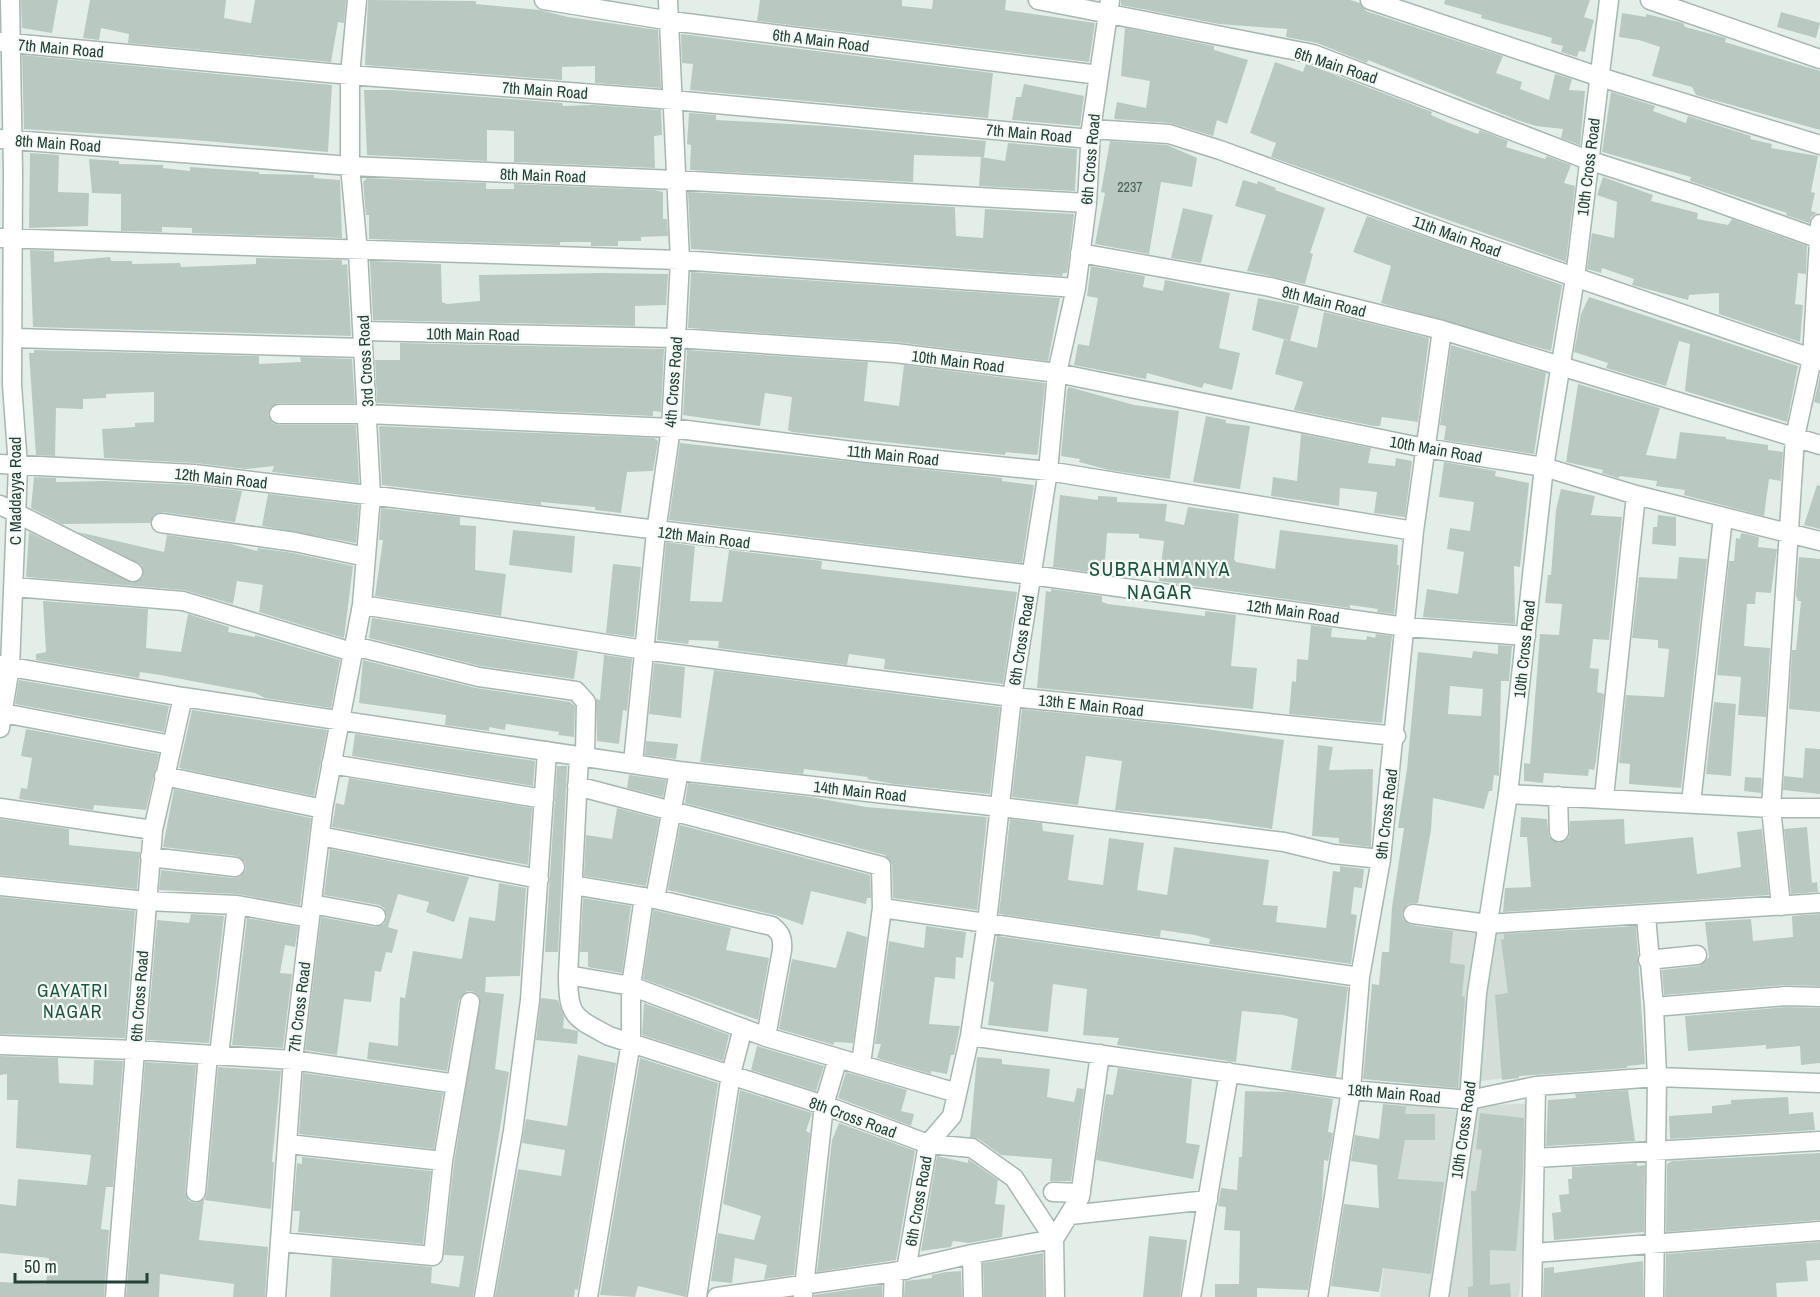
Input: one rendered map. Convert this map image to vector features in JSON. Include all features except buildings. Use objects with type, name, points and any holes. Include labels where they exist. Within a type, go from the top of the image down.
[{"type":"street","name":"C Maddayya Road","points":[[1,721],[10,582],[6,384],[14,338],[6,314],[6,43],[10,0]]},
{"type":"street","name":"3rd Cross Road","points":[[339,720],[362,605],[372,495],[358,252],[350,166],[350,75],[357,0]]},
{"type":"street","name":"6th A Main Road","points":[[544,0],[671,21],[1099,75]]},
{"type":"street","name":"4th Cross Road","points":[[633,763],[656,532],[671,428],[680,260],[675,180],[671,21],[668,0]]},
{"type":"street","name":"6th Main Road","points":[[1038,0],[1109,6],[1313,54],[1588,160]]},
{"type":"street","points":[[1370,0],[1600,77],[1820,145]]},
{"type":"street","name":"10th Cross Road","points":[[1439,1297],[1469,1100],[1478,993],[1508,794],[1544,467],[1563,366],[1609,0]]},
{"type":"street","points":[[1650,0],[1820,59]]},
{"type":"street","name":"6th Cross Road","points":[[893,1297],[928,1143],[952,1116],[970,1036],[987,922],[1012,697],[1048,471],[1057,373],[1076,288],[1087,203],[1090,134],[1109,6]]},
{"type":"street","name":"7th Main Road","points":[[6,43],[350,75],[1090,134]]},
{"type":"street","name":"11th Main Road","points":[[1090,134],[1169,134],[1575,278],[1816,360]]},
{"type":"street","name":"8th Main Road","points":[[6,140],[350,166],[675,180],[1087,203]]},
{"type":"street","points":[[1588,160],[1819,234],[1816,360],[1795,437],[1771,808],[1781,906]]},
{"type":"street","points":[[6,238],[358,252],[680,260],[1076,288]]},
{"type":"street","name":"9th Main Road","points":[[1080,253],[1270,287],[1442,330],[1563,366]]},
{"type":"street","name":"9th Cross Road","points":[[1318,1297],[1351,1090],[1360,977],[1382,859],[1396,736],[1414,531],[1442,330]]},
{"type":"street","name":"10th Main Road","points":[[14,338],[363,340],[676,338],[895,353],[1057,373],[1425,448],[1544,467],[1636,495],[1820,541]]},
{"type":"street","points":[[1563,366],[1820,445]]},
{"type":"street","name":"11th Main Road","points":[[279,414],[368,414],[671,428],[868,453],[1048,471],[1414,531]]},
{"type":"street","name":"12th Main Road","points":[[9,465],[194,474],[656,532],[1031,575],[1406,627],[1526,636]]},
{"type":"street","points":[[1604,797],[1636,495]]},
{"type":"street","points":[[8,509],[133,572]]},
{"type":"street","points":[[1691,803],[1724,517]]},
{"type":"street","points":[[161,523],[295,542],[366,557]]},
{"type":"street","name":"8th Cross Road","points":[[10,582],[174,600],[353,649],[479,677],[576,691],[586,702],[577,786],[568,975],[572,1012],[579,1020],[609,1036],[824,1105],[928,1143],[972,1148],[1014,1178],[1054,1239]]},
{"type":"street","name":"13th E Main Road","points":[[362,605],[644,650],[1012,697],[1396,736]]},
{"type":"street","name":"14th Main Road","points":[[5,666],[183,698],[679,771],[1284,842],[1333,854],[1382,859]]},
{"type":"street","name":"6th Cross Road","points":[[115,1297],[153,830],[183,698]]},
{"type":"street","name":"7th Cross Road","points":[[276,1297],[293,1060],[323,809],[339,720]]},
{"type":"street","points":[[1,721],[171,745]]},
{"type":"street","points":[[484,1297],[513,1131],[530,1000],[547,751]]},
{"type":"street","points":[[331,764],[544,799]]},
{"type":"street","points":[[588,1297],[631,1042],[631,986],[679,771]]},
{"type":"street","points":[[164,776],[323,809]]},
{"type":"street","points":[[577,786],[881,866],[882,908],[861,1064]]},
{"type":"street","points":[[1508,794],[1604,797],[1771,808],[1820,808]]},
{"type":"street","points":[[1558,796],[1559,832]]},
{"type":"street","points":[[0,808],[153,830]]},
{"type":"street","points":[[320,836],[538,879]]},
{"type":"street","points":[[150,857],[235,867]]},
{"type":"street","points":[[573,885],[649,898],[772,926],[780,932],[783,940],[766,1037]]},
{"type":"street","points":[[0,886],[146,901],[237,905],[376,916]]},
{"type":"street","points":[[1413,914],[1488,924],[1646,916],[1820,903]]},
{"type":"street","points":[[196,1192],[237,905]]},
{"type":"street","points":[[882,908],[1360,977]]},
{"type":"street","points":[[1646,916],[1657,1077],[1654,1297]]},
{"type":"street","points":[[1648,960],[1697,955]]},
{"type":"street","points":[[568,975],[631,986],[766,1037],[957,1093]]},
{"type":"street","points":[[1654,1007],[1786,996],[1820,997]]},
{"type":"street","points":[[281,1242],[433,1256],[443,1161],[470,1002]]},
{"type":"street","points":[[697,1297],[731,1074],[743,1028]]},
{"type":"street","name":"18th Main Road","points":[[970,1036],[1351,1090],[1469,1100],[1536,1086],[1657,1077],[1820,1083]]},
{"type":"street","points":[[0,1045],[135,1050],[293,1060],[456,1084]]},
{"type":"street","points":[[1055,1297],[1054,1239],[1070,1215],[1081,1192],[1100,1054]]},
{"type":"street","points":[[803,1291],[824,1105],[838,1058]]},
{"type":"street","points":[[1191,1297],[1229,1072]]},
{"type":"street","points":[[1532,1297],[1536,1086]]},
{"type":"street","points":[[1536,1158],[1820,1141]]},
{"type":"street","points":[[288,1144],[443,1161]]},
{"type":"street","points":[[1053,1192],[1081,1192]]},
{"type":"street","points":[[1070,1215],[1208,1200]]},
{"type":"street","points":[[1534,1253],[1820,1231]]},
{"type":"street","points":[[717,1297],[803,1291],[972,1254],[1054,1239]]},
{"type":"street","points":[[972,1254],[973,1297]]},
{"type":"shaded area","points":[[1431,923],[1482,929],[1463,1096],[1413,1090]]},
{"type":"shaded area","points":[[1559,927],[1565,976],[1548,1072],[1475,1082],[1493,930]]},
{"type":"shaded area","points":[[1405,1103],[1459,1111],[1436,1297],[1380,1297]]},
{"type":"shaded area","points":[[1534,1103],[1519,1297],[1447,1297],[1474,1106]]},
{"type":"district","name":"SUBRAHMANYA NAGAR","points":[[1160,580]]},
{"type":"district","name":"GAYATRI NAGAR","points":[[73,1000]]}]
